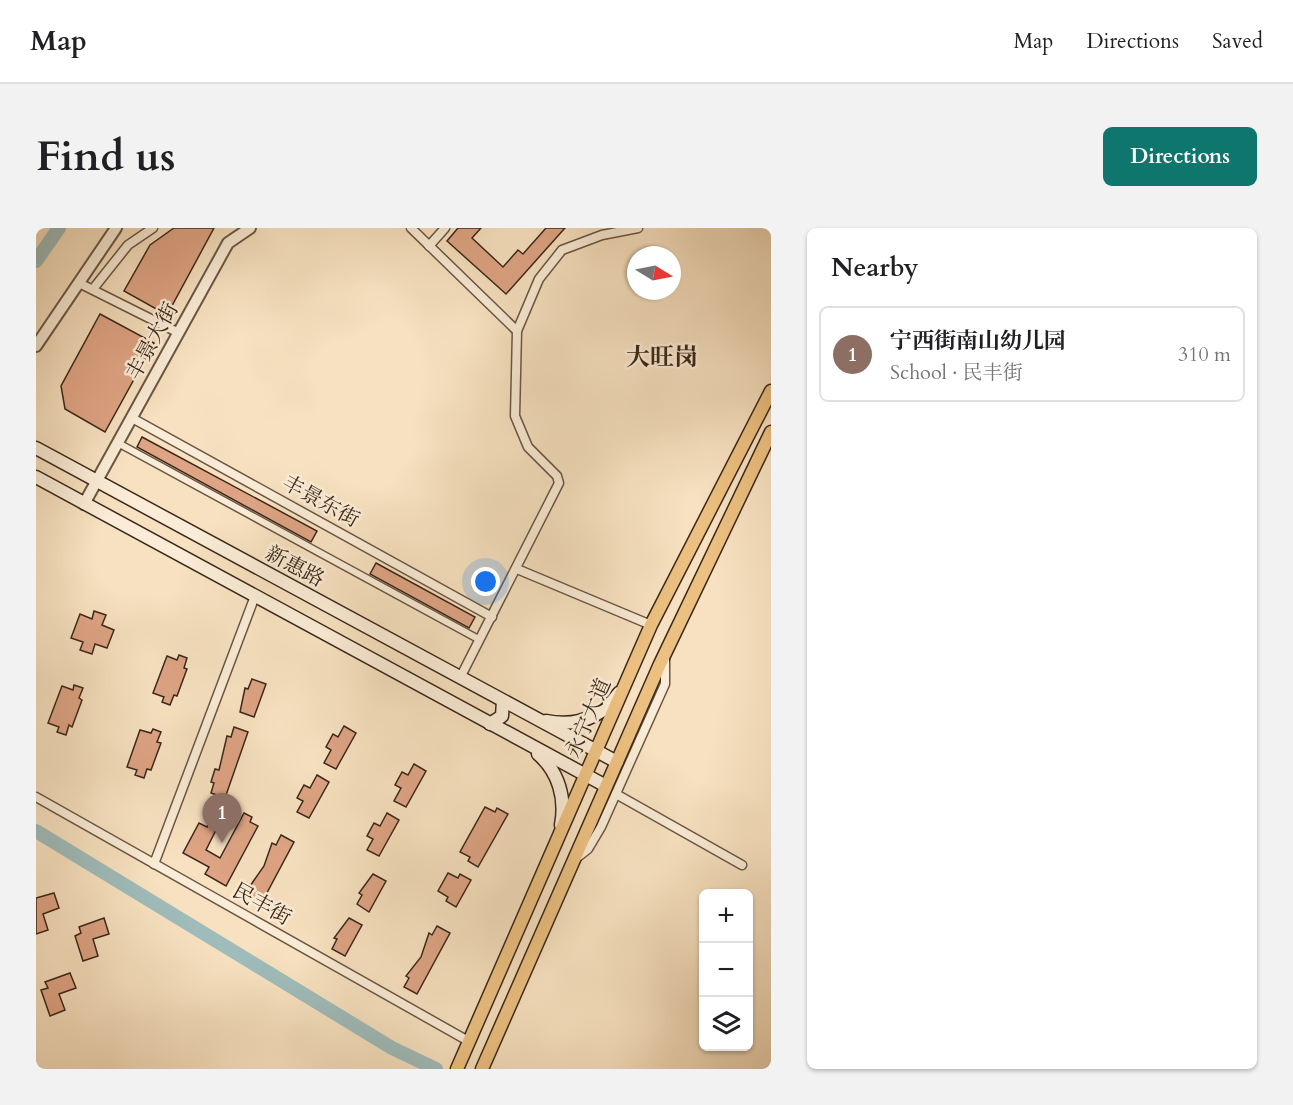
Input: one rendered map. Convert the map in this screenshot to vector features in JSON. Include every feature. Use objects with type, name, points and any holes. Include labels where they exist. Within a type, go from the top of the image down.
[{"type":"main road","name":"永宁大道","points":[[457,1069],[651,625],[771,391]]},
{"type":"main road","name":"永宁大道","points":[[482,1069],[574,860],[611,790],[617,762],[665,654],[771,432]]},
{"type":"main road","name":"新惠路","points":[[36,448],[617,762]]},
{"type":"main road","points":[[36,478],[611,790]]},
{"type":"main road","points":[[536,719],[556,723],[581,722],[603,711],[620,692]]},
{"type":"main road","points":[[490,724],[502,716],[503,701]]},
{"type":"main road","points":[[524,742],[543,758],[559,784],[563,799],[560,830]]},
{"type":"street","points":[[36,346],[116,228]]},
{"type":"street","points":[[93,289],[128,245],[153,228]]},
{"type":"street","name":"丰景大街","points":[[84,504],[228,243],[250,228]]},
{"type":"street","points":[[411,228],[517,331]]},
{"type":"street","points":[[429,246],[445,228]]},
{"type":"street","points":[[460,678],[559,483],[557,476],[528,447],[515,416],[517,331],[539,279],[562,250],[602,235],[638,228]]},
{"type":"street","points":[[79,283],[179,333]]},
{"type":"street","name":"丰景东街","points":[[132,418],[492,617]]},
{"type":"street","points":[[36,441],[50,455]]},
{"type":"street","points":[[118,443],[480,640]]},
{"type":"street","points":[[517,569],[651,625]]},
{"type":"street","points":[[154,864],[255,596]]},
{"type":"street","points":[[665,654],[665,684],[611,790],[742,865]]},
{"type":"street","name":"民丰街","points":[[36,797],[470,1042]]},
{"type":"building","points":[[174,228],[214,228],[167,315],[124,291],[150,245]]},
{"type":"building","points":[[458,228],[481,228],[472,238],[503,267],[518,250],[523,254],[546,228],[565,228],[506,294],[447,241]]},
{"type":"building","points":[[100,314],[154,343],[105,432],[65,409],[61,386]]},
{"type":"building","points":[[142,437],[317,531],[311,542],[137,447]]},
{"type":"building","points":[[376,563],[475,617],[469,628],[370,574]]},
{"type":"building","points":[[94,611],[106,615],[102,625],[114,630],[107,648],[95,644],[92,654],[80,650],[83,642],[71,638],[80,614],[92,619]]},
{"type":"building","points":[[179,655],[187,658],[184,668],[187,669],[177,696],[174,695],[170,705],[162,702],[164,697],[153,693],[167,656],[177,660]]},
{"type":"building","points":[[252,679],[266,684],[254,717],[240,712],[245,688],[248,689]]},
{"type":"building","points":[[74,685],[83,688],[79,698],[82,700],[72,727],[69,725],[66,735],[57,732],[59,727],[48,723],[62,686],[73,690]]},
{"type":"building","points":[[344,726],[356,733],[336,769],[324,763],[331,750],[326,747],[333,734],[338,737]]},
{"type":"building","points":[[234,727],[248,732],[225,798],[211,793],[214,783],[211,782],[215,769],[219,770],[227,736],[231,737]]},
{"type":"building","points":[[153,729],[161,732],[157,742],[161,743],[151,770],[147,769],[144,778],[135,775],[137,770],[127,767],[140,730],[151,733]]},
{"type":"building","points":[[414,764],[426,771],[406,807],[394,801],[401,788],[395,785],[402,772],[408,775]]},
{"type":"building","points":[[317,775],[329,782],[309,818],[297,812],[303,801],[297,798],[304,785],[310,788]]},
{"type":"building","points":[[485,807],[495,812],[497,808],[508,814],[478,867],[468,861],[470,857],[460,852]]},
{"type":"building","points":[[244,813],[252,817],[250,822],[258,826],[226,886],[205,874],[209,867],[183,853],[199,823],[207,827],[209,823],[217,828],[206,850],[220,858]]},
{"type":"building","points":[[387,813],[399,820],[379,856],[367,850],[373,839],[367,836],[374,823],[380,826]]},
{"type":"building","points":[[281,835],[294,842],[261,904],[248,897],[253,888],[250,886],[264,866],[272,843],[276,845]]},
{"type":"building","points":[[448,873],[458,878],[460,874],[471,880],[456,907],[446,901],[448,897],[438,891]]},
{"type":"building","points":[[373,874],[386,881],[369,912],[357,904],[362,895],[359,893]]},
{"type":"building","points":[[54,893],[59,908],[43,914],[48,930],[36,934],[36,898]]},
{"type":"building","points":[[104,918],[109,934],[93,939],[98,956],[83,961],[75,936],[81,933],[79,927]]},
{"type":"building","points":[[349,918],[362,925],[345,956],[332,949],[337,939],[334,938]]},
{"type":"building","points":[[437,926],[450,933],[417,994],[404,987],[409,978],[406,976],[421,957],[429,933],[432,935]]},
{"type":"building","points":[[70,973],[76,988],[59,994],[65,1010],[50,1016],[41,990],[48,988],[45,982]]},
{"type":"waterway","points":[[36,261],[59,228]]},
{"type":"waterway","points":[[36,831],[392,1048],[436,1069]]},
{"type":"place","name":"宁西街南山幼儿园","points":[[222,843]]},
{"type":"district","name":"大旺岗","points":[[662,357]]}]
